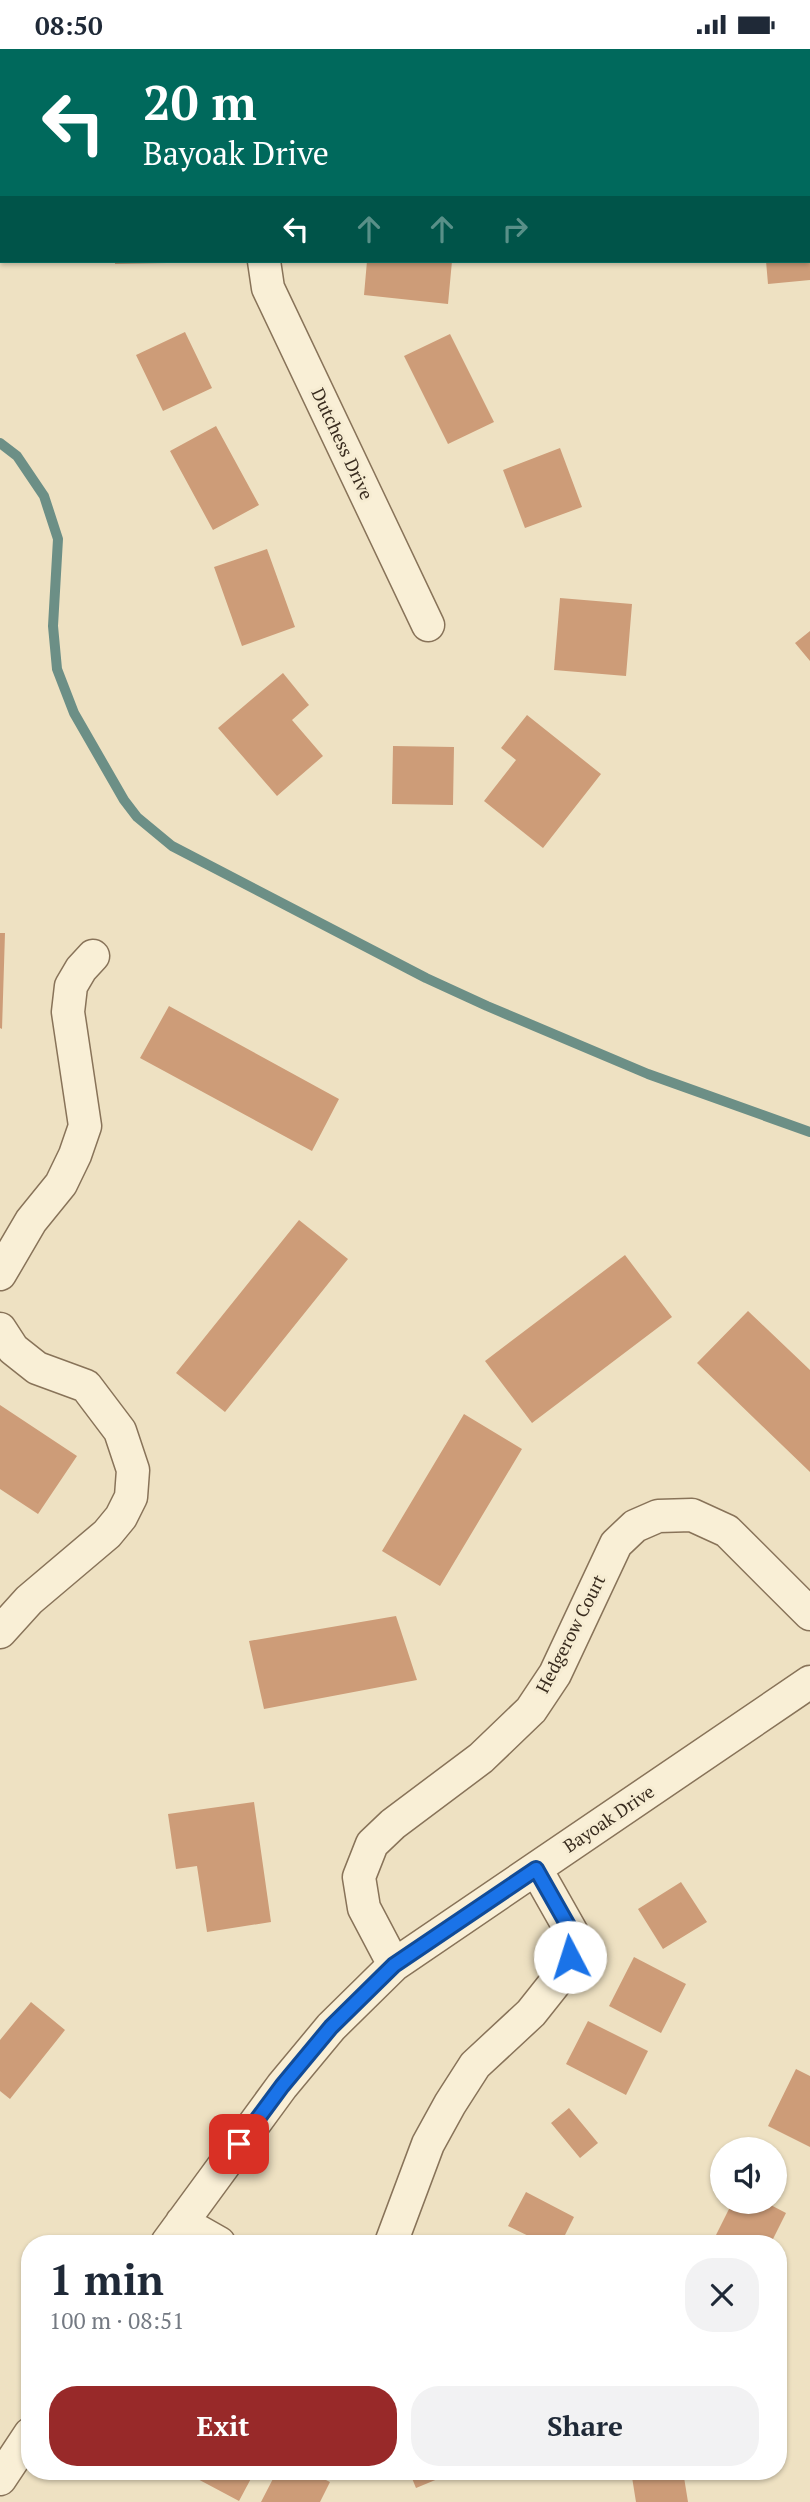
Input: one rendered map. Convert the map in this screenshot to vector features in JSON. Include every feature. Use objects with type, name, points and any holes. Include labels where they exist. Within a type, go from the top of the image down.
[{"type":"street","name":"Dutchess Drive","points":[[264,263],[268,288],[428,625]]},
{"type":"street","points":[[0,1274],[32,1221],[61,1184],[85,1126],[68,1012],[71,986],[93,956]]},
{"type":"street","points":[[0,1329],[13,1349],[37,1367],[86,1386],[120,1431],[133,1470],[131,1497],[121,1517],[107,1534],[29,1600],[0,1632]]},
{"type":"street","name":"Hedgerow Court","points":[[394,1965],[365,1908],[359,1877],[372,1844],[393,1824],[481,1758],[531,1710],[555,1674],[616,1544],[635,1526],[658,1516],[692,1515],[727,1531],[810,1614]]},
{"type":"street","name":"Bayoak Drive","points":[[175,2233],[282,2086],[331,2027],[394,1965],[810,1682]]},
{"type":"street","points":[[394,2235],[428,2144],[450,2104],[475,2065],[531,2013],[562,1974],[570,1957],[575,1938],[536,1869]]},
{"type":"street","points":[[0,2479],[21,2448]]},
{"type":"building","points":[[367,263],[452,263],[448,304],[364,295]]},
{"type":"building","points":[[766,263],[810,263],[810,280],[768,284]]},
{"type":"building","points":[[185,332],[212,388],[163,411],[136,355]]},
{"type":"building","points":[[450,334],[494,422],[448,444],[404,356]]},
{"type":"building","points":[[216,426],[259,505],[213,530],[170,451]]},
{"type":"building","points":[[560,448],[582,507],[525,528],[503,470]]},
{"type":"building","points":[[267,549],[295,627],[242,646],[214,567]]},
{"type":"building","points":[[560,598],[632,604],[626,676],[554,670]]},
{"type":"building","points":[[810,631],[810,661],[795,643]]},
{"type":"building","points":[[283,673],[309,705],[292,720],[323,756],[277,796],[218,728]]},
{"type":"building","points":[[527,715],[601,774],[543,848],[484,801],[516,760],[501,748]]},
{"type":"building","points":[[393,746],[454,747],[453,805],[392,804]]},
{"type":"building","points":[[0,933],[5,933],[2,1029],[0,1028]]},
{"type":"building","points":[[169,1006],[339,1099],[312,1151],[140,1058]]},
{"type":"building","points":[[299,1220],[348,1259],[225,1412],[176,1373]]},
{"type":"building","points":[[625,1255],[672,1317],[532,1423],[485,1361]]},
{"type":"building","points":[[748,1311],[810,1370],[810,1472],[697,1363]]},
{"type":"building","points":[[0,1405],[77,1456],[38,1514],[0,1489]]},
{"type":"building","points":[[464,1414],[522,1449],[440,1586],[382,1551]]},
{"type":"building","points":[[396,1616],[417,1680],[264,1709],[249,1641]]},
{"type":"building","points":[[254,1802],[271,1922],[207,1932],[197,1866],[176,1869],[168,1814]]},
{"type":"building","points":[[681,1882],[707,1922],[663,1949],[638,1909]]},
{"type":"building","points":[[634,1957],[686,1984],[661,2033],[609,2006]]},
{"type":"building","points":[[31,2002],[65,2030],[10,2099],[0,2091],[0,2040]]},
{"type":"building","points":[[588,2021],[648,2051],[626,2095],[566,2064]]},
{"type":"building","points":[[796,2069],[810,2076],[810,2147],[768,2126]]},
{"type":"building","points":[[569,2108],[598,2143],[580,2158],[551,2123]]},
{"type":"building","points":[[526,2192],[574,2217],[565,2235],[527,2235],[508,2226]]},
{"type":"building","points":[[726,2214],[786,2214],[775,2235],[716,2235]]},
{"type":"building","points":[[200,2480],[250,2480],[239,2501]]},
{"type":"building","points":[[272,2480],[330,2482],[320,2502],[261,2502]]},
{"type":"building","points":[[413,2480],[435,2480],[416,2488]]},
{"type":"building","points":[[632,2480],[684,2480],[688,2502],[636,2502]]},
{"type":"waterway","points":[[0,443],[17,456],[44,496],[58,539],[53,626],[57,669],[74,713],[124,800],[137,817],[172,846],[426,978],[648,1074],[810,1132]]},
{"type":"route","points":[[239,2144],[331,2027],[394,1965],[536,1869],[575,1938],[570,1957]]}]
